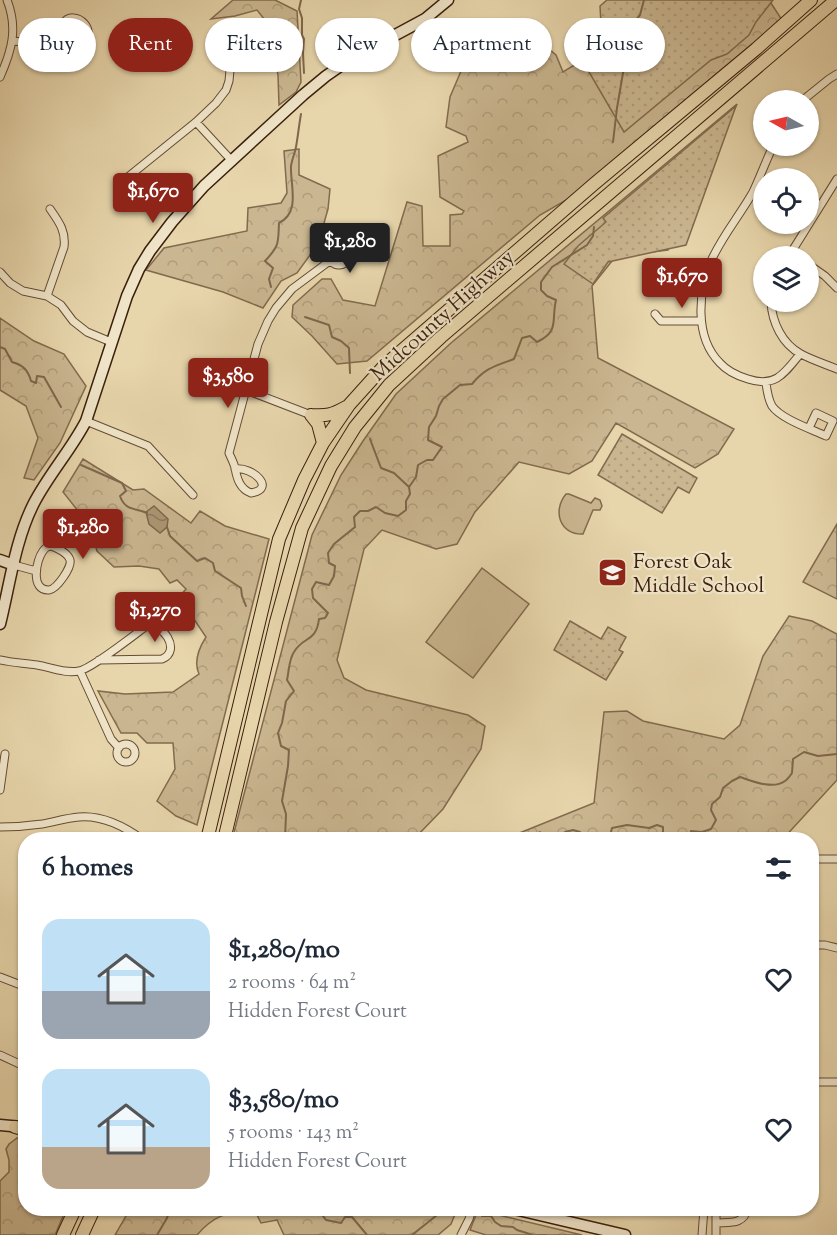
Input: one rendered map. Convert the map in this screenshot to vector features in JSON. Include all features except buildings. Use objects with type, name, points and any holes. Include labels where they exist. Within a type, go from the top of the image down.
[{"type":"main road","name":"Midcounty Highway","points":[[209,832],[279,539],[304,480],[323,443],[349,405],[385,365],[577,199],[756,49],[810,0]]},
{"type":"main road","name":"Midcounty Highway","points":[[226,832],[276,622],[302,528],[331,466],[355,426],[389,385],[441,337],[836,0]]},
{"type":"main road","points":[[311,415],[333,414],[349,405]]},
{"type":"main road","points":[[311,415],[318,424],[323,443]]},
{"type":"main road","points":[[63,1235],[72,1216]]},
{"type":"main road","points":[[82,1235],[91,1216]]},
{"type":"street","points":[[0,77],[9,57],[12,40],[13,25],[6,0]]},
{"type":"street","points":[[0,624],[24,528],[46,483],[86,422],[127,296],[150,251],[204,186],[326,76],[349,60],[425,19],[448,0]]},
{"type":"street","points":[[74,17],[86,24],[89,31],[83,43],[76,46],[58,44],[60,30],[68,19],[74,17]]},
{"type":"street","points":[[12,40],[18,41]]},
{"type":"street","points":[[123,181],[216,103],[226,90],[230,72]]},
{"type":"street","points":[[815,90],[837,74]]},
{"type":"street","points":[[196,122],[232,161]]},
{"type":"street","points":[[769,156],[753,192],[719,245],[711,262],[701,302],[701,321],[705,340],[711,353],[721,365],[755,382],[774,381],[782,376],[800,354]]},
{"type":"street","points":[[798,246],[834,189],[837,179]]},
{"type":"street","points":[[47,296],[65,239],[62,226],[50,209]]},
{"type":"street","points":[[235,469],[230,450],[258,344],[268,321],[292,289],[330,260]]},
{"type":"street","points":[[0,272],[10,283],[23,291],[47,296],[61,305],[87,332],[111,342]]},
{"type":"street","points":[[819,272],[837,288]]},
{"type":"street","points":[[773,312],[780,334],[800,354],[837,369]]},
{"type":"street","points":[[655,314],[661,321],[701,321]]},
{"type":"street","points":[[765,383],[771,404],[776,411],[809,428]]},
{"type":"street","points":[[246,390],[311,415]]},
{"type":"street","points":[[86,422],[148,446],[193,495]]},
{"type":"street","points":[[48,547],[56,547],[70,560],[69,567],[53,589],[47,590],[40,587],[36,571],[42,552],[48,547]]},
{"type":"street","points":[[0,560],[36,571]]},
{"type":"street","points":[[0,660],[80,671],[147,626],[159,627],[171,649],[169,654],[162,659],[99,660]]},
{"type":"street","points":[[80,671],[111,740],[119,748]]},
{"type":"street","points":[[0,790],[5,754]]},
{"type":"street","points":[[0,827],[27,826],[75,817],[90,817],[118,824],[132,832]]},
{"type":"street","points":[[819,859],[837,859]]},
{"type":"street","points":[[819,945],[837,942]]},
{"type":"street","points":[[825,945],[837,948]]},
{"type":"street","points":[[0,977],[18,984]]},
{"type":"street","points":[[0,1055],[18,1063]]},
{"type":"street","points":[[819,1082],[837,1082]]},
{"type":"street","points":[[0,1125],[18,1127]]},
{"type":"street","points":[[461,1235],[470,1216]]},
{"type":"street","points":[[544,1216],[626,1235]]},
{"type":"street","points":[[702,1235],[703,1216]]},
{"type":"street","points":[[716,1216],[716,1235]]},
{"type":"street","points":[[716,1223],[740,1221],[745,1216]]},
{"type":"green space","points":[[233,0],[275,0],[297,11],[297,18],[263,18],[257,10],[235,16],[212,18]]},
{"type":"green space","points":[[607,0],[773,0],[749,35],[727,54],[711,60],[624,132],[589,72],[665,72],[665,18],[601,18],[600,6]]},
{"type":"green space","points":[[769,0],[784,23],[594,184],[540,215],[367,361],[337,364],[292,317],[293,305],[322,279],[331,279],[343,300],[375,306],[407,202],[422,206],[423,246],[450,246],[450,215],[462,214],[464,211],[440,197],[438,156],[468,142],[466,136],[446,127],[450,97],[461,72],[552,72],[552,52],[556,55],[563,72],[665,72],[665,33]]},
{"type":"green space","points":[[277,72],[300,72],[301,82],[296,92],[279,105]]},
{"type":"green space","points":[[737,104],[668,250],[616,256],[592,286],[598,358],[734,429],[718,454],[695,468],[616,423],[592,461],[569,474],[519,462],[475,512],[457,544],[436,549],[382,530],[364,549],[337,660],[344,678],[366,690],[468,715],[485,726],[481,749],[443,809],[421,832],[234,832],[312,535],[341,475],[396,394],[451,343]]},
{"type":"green space","points":[[736,106],[686,245],[608,262],[593,284],[564,264],[578,246],[606,222],[603,218]]},
{"type":"green space","points":[[299,149],[299,175],[330,189],[328,209],[318,244],[297,273],[281,281],[263,308],[223,292],[146,270],[164,248],[247,231],[248,208],[281,203],[287,193],[284,151]]},
{"type":"green space","points":[[0,318],[34,341],[64,354],[86,386],[60,443],[34,480],[24,478],[38,438],[26,406],[0,390]]},
{"type":"green space","points":[[622,434],[697,478],[689,493],[678,487],[662,513],[598,475]]},
{"type":"green space","points":[[83,459],[133,490],[144,489],[191,523],[200,511],[225,526],[269,539],[197,825],[176,816],[157,801],[175,769],[173,743],[147,743],[137,733],[121,733],[98,691],[125,694],[173,692],[199,674],[198,655],[206,637],[179,597],[186,589],[177,580],[170,583],[159,569],[139,566],[114,567],[97,551],[90,526],[63,492]]},
{"type":"green space","points":[[566,494],[591,503],[595,498],[600,500],[602,506],[600,510],[593,510],[583,534],[569,531],[561,521],[560,508]]},
{"type":"green space","points":[[837,524],[837,599],[803,582]]},
{"type":"green space","points":[[482,568],[529,604],[473,678],[426,642]]},
{"type":"green space","points":[[789,616],[812,621],[837,634],[837,780],[789,832],[522,832],[594,803],[604,712],[627,711],[643,721],[724,739],[740,725],[763,656]]},
{"type":"green space","points":[[570,621],[601,639],[608,627],[626,637],[619,650],[623,652],[606,680],[554,650]]},
{"type":"green space","points":[[18,1138],[18,1216],[63,1216],[55,1235],[0,1235],[0,1181],[9,1172],[6,1149]]},
{"type":"green space","points":[[126,1216],[220,1216],[197,1235],[115,1235]]},
{"type":"green space","points":[[258,1216],[454,1216],[451,1224],[438,1235],[284,1235],[277,1220],[261,1223]]},
{"type":"green space","points":[[476,1216],[503,1216],[582,1235],[486,1235],[470,1230]]},
{"type":"water","points":[[154,506],[168,519],[167,527],[160,533],[149,524],[146,512]]},
{"type":"waterway","points":[[301,0],[299,9],[304,39],[304,73]]},
{"type":"waterway","points":[[613,142],[631,26],[640,15],[644,0]]},
{"type":"waterway","points":[[271,287],[269,279],[273,268],[265,261],[277,244],[279,223],[286,218],[292,205],[291,166],[301,114]]},
{"type":"waterway","points":[[285,832],[286,814],[282,801],[289,750],[281,746],[278,733],[286,701],[294,691],[287,680],[292,655],[301,643],[312,636],[319,619],[325,618],[328,613],[313,598],[312,589],[316,582],[329,585],[334,576],[335,566],[329,563],[328,553],[334,544],[355,527],[354,517],[360,511],[368,511],[376,507],[385,513],[398,516],[406,510],[406,501],[410,494],[409,487],[416,477],[418,465],[427,460],[433,460],[442,447],[428,440],[429,427],[443,399],[460,385],[472,384],[486,371],[514,359],[522,338],[530,336],[537,342],[549,334],[553,325],[556,300],[541,290],[541,282],[552,267],[587,245],[593,236],[594,227]]},
{"type":"waterway","points":[[305,317],[329,325],[332,337],[349,348],[350,373]]},
{"type":"waterway","points":[[0,347],[5,349],[12,362],[24,368],[31,381],[36,383],[37,376],[44,377],[61,407]]},
{"type":"waterway","points":[[370,439],[381,468],[394,473],[409,487]]},
{"type":"waterway","points":[[81,465],[122,483],[126,491],[120,496],[122,501],[131,508],[147,513]]},
{"type":"waterway","points":[[167,527],[170,536],[197,561],[205,558],[213,563],[215,571],[241,588],[246,606]]},
{"type":"waterway","points":[[702,832],[711,829],[716,820],[711,810],[712,804],[720,797],[723,788],[732,781],[740,777],[762,784],[780,784],[792,773],[793,759],[804,752],[818,756],[837,754]]},
{"type":"waterway","points":[[611,832],[612,828],[627,825],[649,828],[657,825],[663,827],[663,832]]},
{"type":"waterway","points":[[565,832],[573,830],[580,832]]},
{"type":"waterway","points":[[691,832],[702,832]]},
{"type":"waterway","points":[[157,1235],[168,1216]]},
{"type":"waterway","points":[[323,1216],[326,1220],[341,1223],[345,1217],[352,1217],[367,1235]]},
{"type":"waterway","points":[[412,1235],[436,1216]]},
{"type":"waterway","points":[[482,1216],[491,1216],[501,1226],[513,1227],[533,1235]]},
{"type":"waterway","points":[[538,1235],[546,1235]]},
{"type":"place","name":"Forest Oak Middle School","points":[[612,573]]}]
